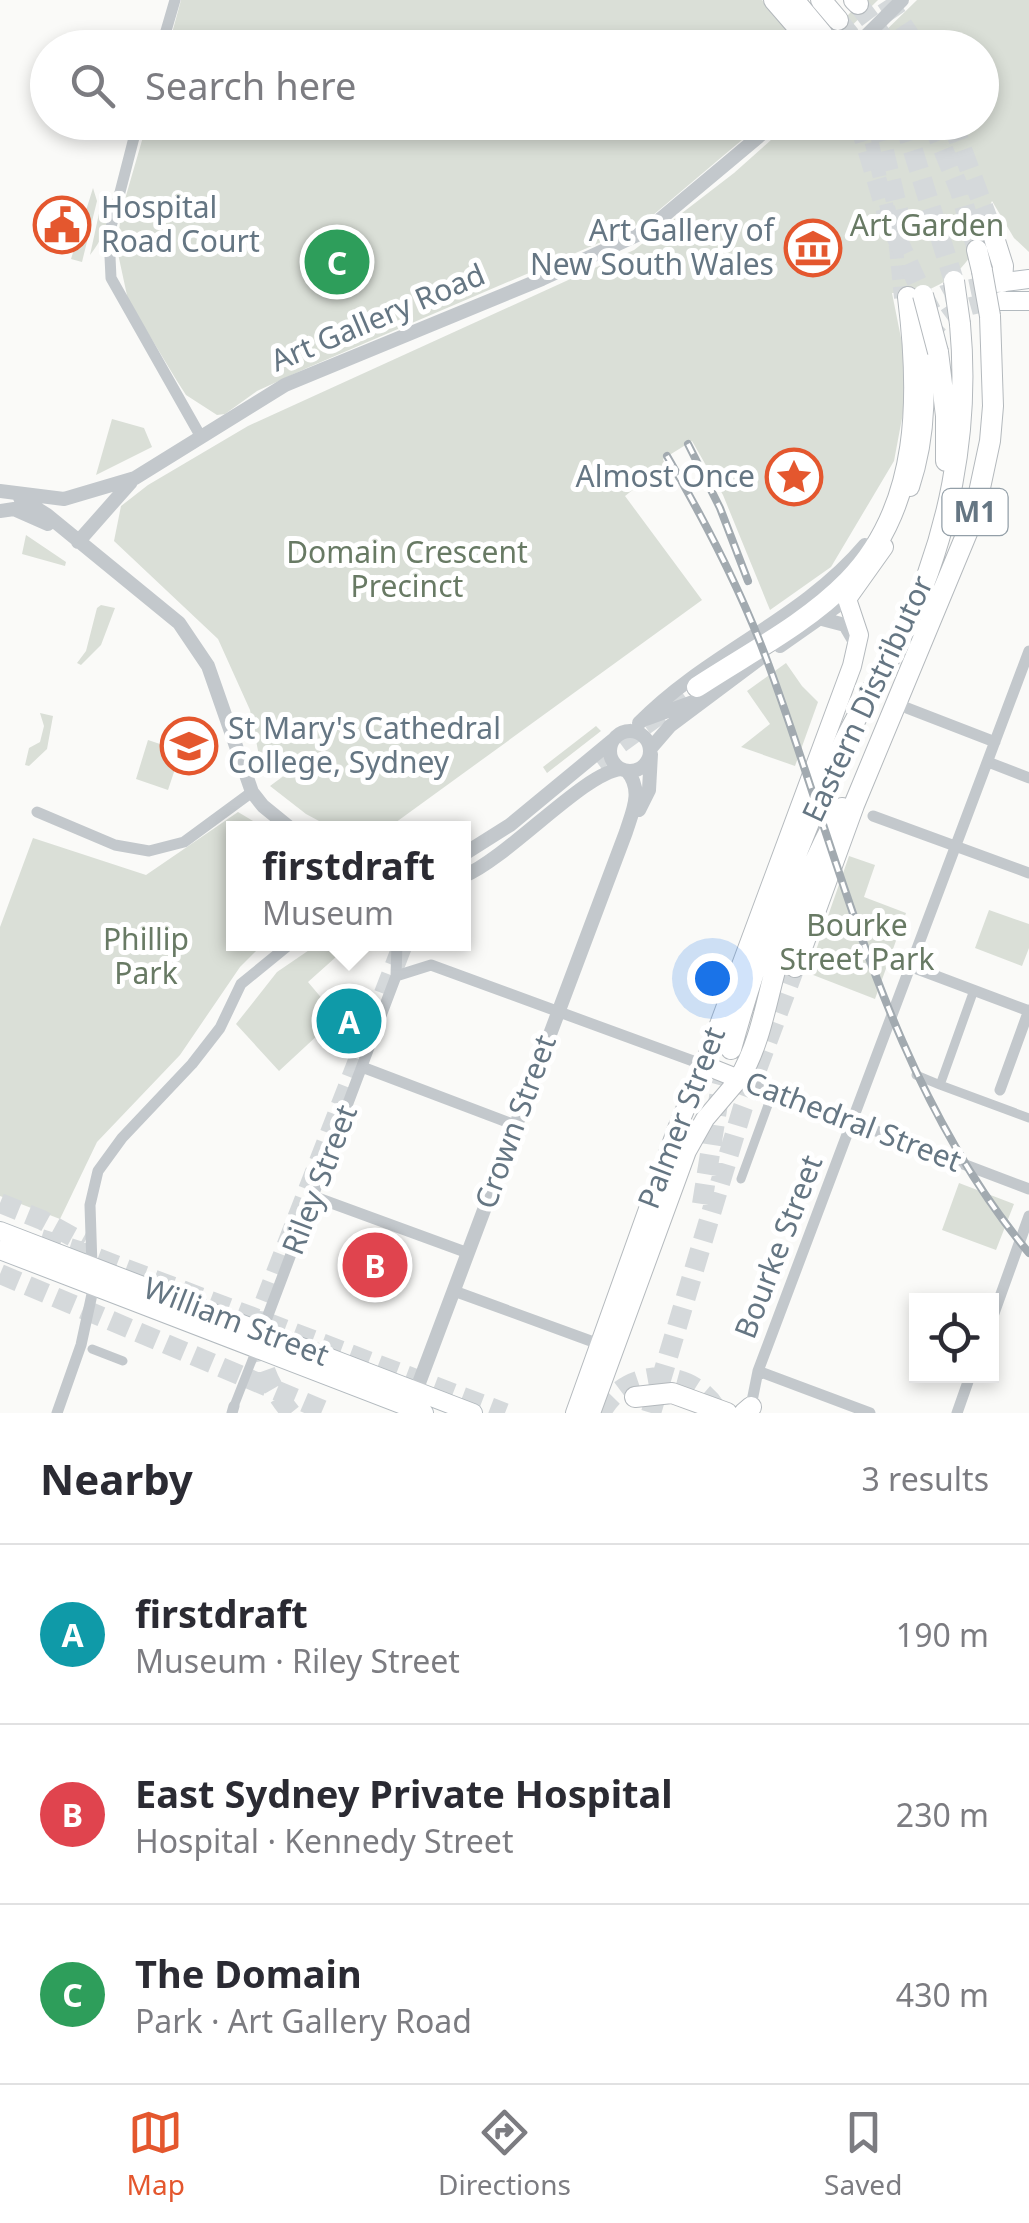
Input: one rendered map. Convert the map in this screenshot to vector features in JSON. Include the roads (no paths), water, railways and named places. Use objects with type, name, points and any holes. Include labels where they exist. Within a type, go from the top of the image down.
[{"type":"highway","points":[[774,0],[818,30]]},
{"type":"highway","points":[[794,0],[820,30]]},
{"type":"highway","points":[[803,0],[822,30]]},
{"type":"highway","points":[[821,0],[824,30]]},
{"type":"highway","name":"Eastern Distributor","points":[[796,967],[862,784],[974,516],[990,441],[993,406],[992,285],[1003,266],[990,225]]},
{"type":"highway","name":"Eastern Distributor","points":[[731,1048],[747,992],[808,824],[846,738],[884,672],[919,598],[944,518],[962,421],[960,324],[953,280]]},
{"type":"highway","points":[[915,302],[946,416],[944,518]]},
{"type":"highway","points":[[702,692],[824,602],[854,575],[874,546],[898,494],[913,437],[915,302]]},
{"type":"highway","points":[[739,1079],[755,1046],[777,965],[805,886],[842,808],[862,784]]},
{"type":"highway","points":[[636,1397],[672,1393],[717,1411]]},
{"type":"main road","points":[[992,285],[1029,279]]},
{"type":"main road","points":[[992,285],[1029,301]]},
{"type":"main road","points":[[847,599],[873,566],[906,500],[924,428],[931,351]]},
{"type":"main road","name":"Palmer Street","points":[[574,1413],[855,654],[859,632],[847,599]]},
{"type":"main road","name":"Cathedral Street","points":[[704,1066],[739,1079]]},
{"type":"main road","name":"Palmer Street","points":[[591,1413],[687,1150],[704,1120],[739,1079]]},
{"type":"main road","name":"William Street","points":[[0,1230],[93,1276],[414,1406],[473,1413]]},
{"type":"main road","name":"William Street","points":[[0,1250],[93,1276]]},
{"type":"street","points":[[166,30],[175,0]]},
{"type":"street","points":[[786,0],[820,30]]},
{"type":"street","points":[[872,30],[902,0]]},
{"type":"street","points":[[134,140],[110,235],[111,278],[201,438]]},
{"type":"street","name":"Art Gallery Road","points":[[135,478],[285,385],[542,279],[646,231],[755,140]]},
{"type":"street","points":[[633,727],[680,684],[824,586],[843,570],[872,534],[892,490],[906,432],[915,302]]},
{"type":"street","points":[[3,491],[72,498],[135,478]]},
{"type":"street","points":[[78,542],[135,478]]},
{"type":"street","points":[[3,491],[36,508],[179,623],[220,694],[237,756],[252,792],[281,821]]},
{"type":"street","points":[[62,531],[62,515],[72,498]]},
{"type":"street","points":[[0,511],[18,510],[62,531]]},
{"type":"street","points":[[471,849],[510,824],[613,740],[702,692],[822,619],[847,599]]},
{"type":"street","points":[[822,619],[849,628],[855,654]]},
{"type":"street","name":"Bourke Street","points":[[750,1405],[758,1371],[988,762],[1025,674],[1029,651]]},
{"type":"street","points":[[471,872],[493,860],[603,773],[644,767],[663,732],[702,692]]},
{"type":"street","points":[[907,708],[996,742]]},
{"type":"street","points":[[633,727],[643,734],[651,750]]},
{"type":"street","points":[[613,740],[610,754],[624,770]]},
{"type":"street","name":"Crown Street","points":[[626,832],[648,790],[651,750]]},
{"type":"street","points":[[988,762],[1029,778]]},
{"type":"street","name":"Crown Street","points":[[414,1406],[626,832],[636,795],[635,783],[624,770]]},
{"type":"street","points":[[37,812],[115,845],[149,850],[184,842],[252,792]]},
{"type":"street","points":[[510,824],[521,824],[573,797]]},
{"type":"street","points":[[873,816],[1029,873]]},
{"type":"street","points":[[58,1413],[82,1345],[93,1276],[90,1205],[98,1171],[122,1138],[192,1064],[220,1028],[241,984],[281,951]]},
{"type":"street","name":"Riley Street","points":[[233,1410],[396,976],[397,951]]},
{"type":"street","name":"Cathedral Street","points":[[396,976],[431,965],[704,1066]]},
{"type":"street","points":[[912,967],[1029,1010],[994,1106]]},
{"type":"street","points":[[940,1086],[974,990]]},
{"type":"street","points":[[362,1067],[515,1124]]},
{"type":"street","points":[[916,1075],[1029,1118]]},
{"type":"street","name":"Cathedral Street","points":[[739,1079],[1029,1189]]},
{"type":"street","points":[[741,1179],[768,1106]]},
{"type":"street","points":[[315,1197],[468,1252]]},
{"type":"street","points":[[999,1300],[1029,1216]]},
{"type":"street","points":[[454,1291],[598,1344]]},
{"type":"street","points":[[92,1349],[122,1361]]},
{"type":"street","points":[[758,1371],[870,1413]]},
{"type":"street","points":[[956,1413],[967,1383]]},
{"type":"tunnel","points":[[886,0],[906,30]]},
{"type":"tunnel","points":[[858,4],[878,30]]},
{"type":"tunnel","points":[[838,20],[846,30]]},
{"type":"tunnel","points":[[864,140],[889,221],[923,295]]},
{"type":"tunnel","points":[[871,140],[896,247],[901,298]]},
{"type":"tunnel","points":[[881,140],[900,218]]},
{"type":"tunnel","points":[[910,140],[953,278]]},
{"type":"tunnel","points":[[939,140],[960,191],[977,250]]},
{"type":"tunnel","points":[[959,140],[990,225]]},
{"type":"tunnel","points":[[920,307],[944,294],[995,283]]},
{"type":"tunnel","points":[[929,338],[942,321],[959,310],[1000,301]]},
{"type":"tunnel","points":[[596,761],[697,687]]},
{"type":"tunnel","points":[[291,1413],[273,1388],[263,1364],[262,1309],[400,951]]},
{"type":"tunnel","points":[[651,1413],[743,1107],[795,967]]},
{"type":"tunnel","points":[[702,1204],[720,1091],[731,1049]]},
{"type":"tunnel","points":[[0,1203],[84,1243]]},
{"type":"tunnel","points":[[41,1239],[505,1413]]},
{"type":"tunnel","points":[[0,1274],[330,1413]]},
{"type":"tunnel","points":[[601,1413],[626,1386],[660,1377],[694,1386],[719,1413]]},
{"type":"railway","points":[[688,444],[720,508],[748,581]]},
{"type":"railway","points":[[667,456],[750,618],[876,976],[906,1049],[941,1121],[981,1189],[1029,1253]]},
{"type":"place","name":"Hospital Road Court","points":[[62,225]]},
{"type":"place","name":"Art Gallery of New South Wales","points":[[813,248]]},
{"type":"place","name":"The Domain","points":[[337,262]]},
{"type":"place","name":"Almost Once","points":[[794,477]]},
{"type":"place","name":"St Mary's Cathedral College, Sydney","points":[[189,746]]},
{"type":"place","name":"firstdraft","points":[[349,1021]]},
{"type":"place","name":"East Sydney Private Hospital","points":[[375,1265]]},
{"type":"park label","name":"Art Garden","points":[[927,226]]},
{"type":"park label","name":"Domain Crescent Precinct","points":[[407,570]]},
{"type":"park label","name":"Bourke Street Park","points":[[857,943]]},
{"type":"park label","name":"Phillip Park","points":[[146,957]]}]
